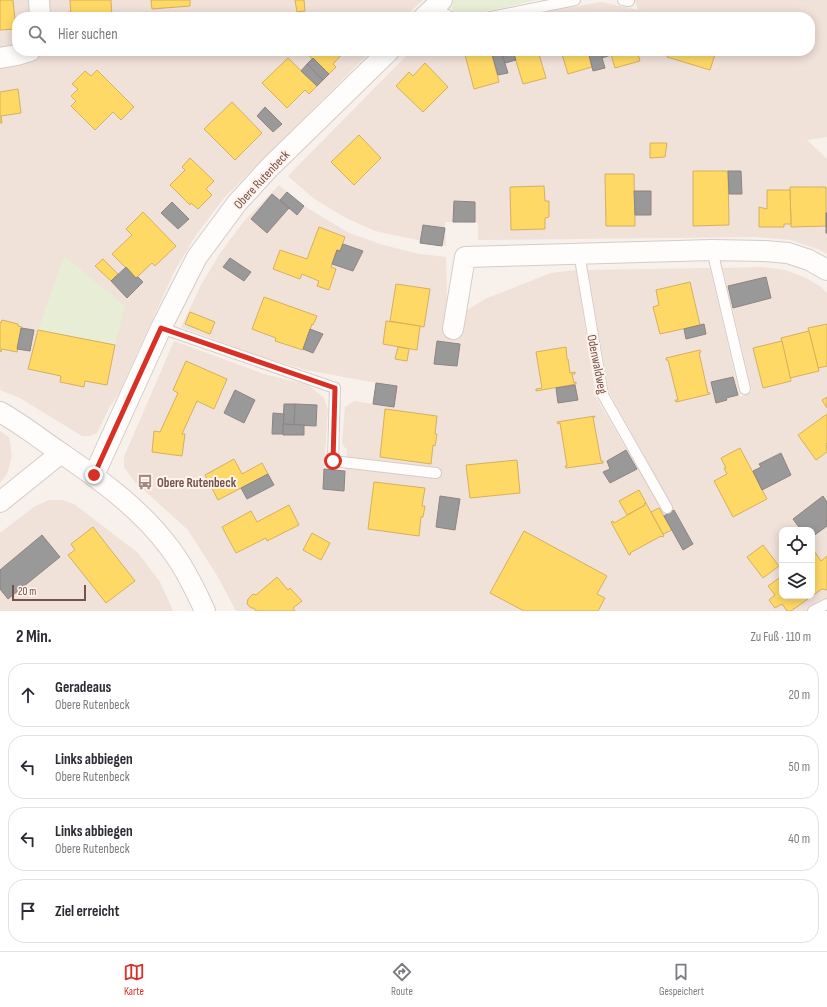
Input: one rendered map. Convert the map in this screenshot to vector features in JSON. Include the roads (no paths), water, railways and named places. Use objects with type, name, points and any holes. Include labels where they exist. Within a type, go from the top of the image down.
[{"type":"street","points":[[38,0],[39,12]]},
{"type":"street","points":[[0,58],[12,56]]},
{"type":"street","name":"Obere Rutenbeck","points":[[94,475],[161,328],[197,257],[237,203],[269,168],[384,56]]},
{"type":"street","points":[[453,329],[465,257],[712,250],[765,251],[788,253],[809,260],[827,270]]},
{"type":"street","points":[[0,412],[94,475],[138,512],[155,529],[174,555],[196,591],[204,611]]},
{"type":"street","points":[[0,502],[61,453]]},
{"type":"lane","points":[[515,12],[574,0]]},
{"type":"lane","points":[[712,250],[746,389]]},
{"type":"lane","name":"Odenwaldweg","points":[[578,253],[603,395],[668,508]]},
{"type":"lane","points":[[161,328],[335,388],[333,461],[436,472]]},
{"type":"lane","points":[[814,611],[827,604]]},
{"type":"place","name":"Obere Rutenbeck","points":[[145,482]]}]
